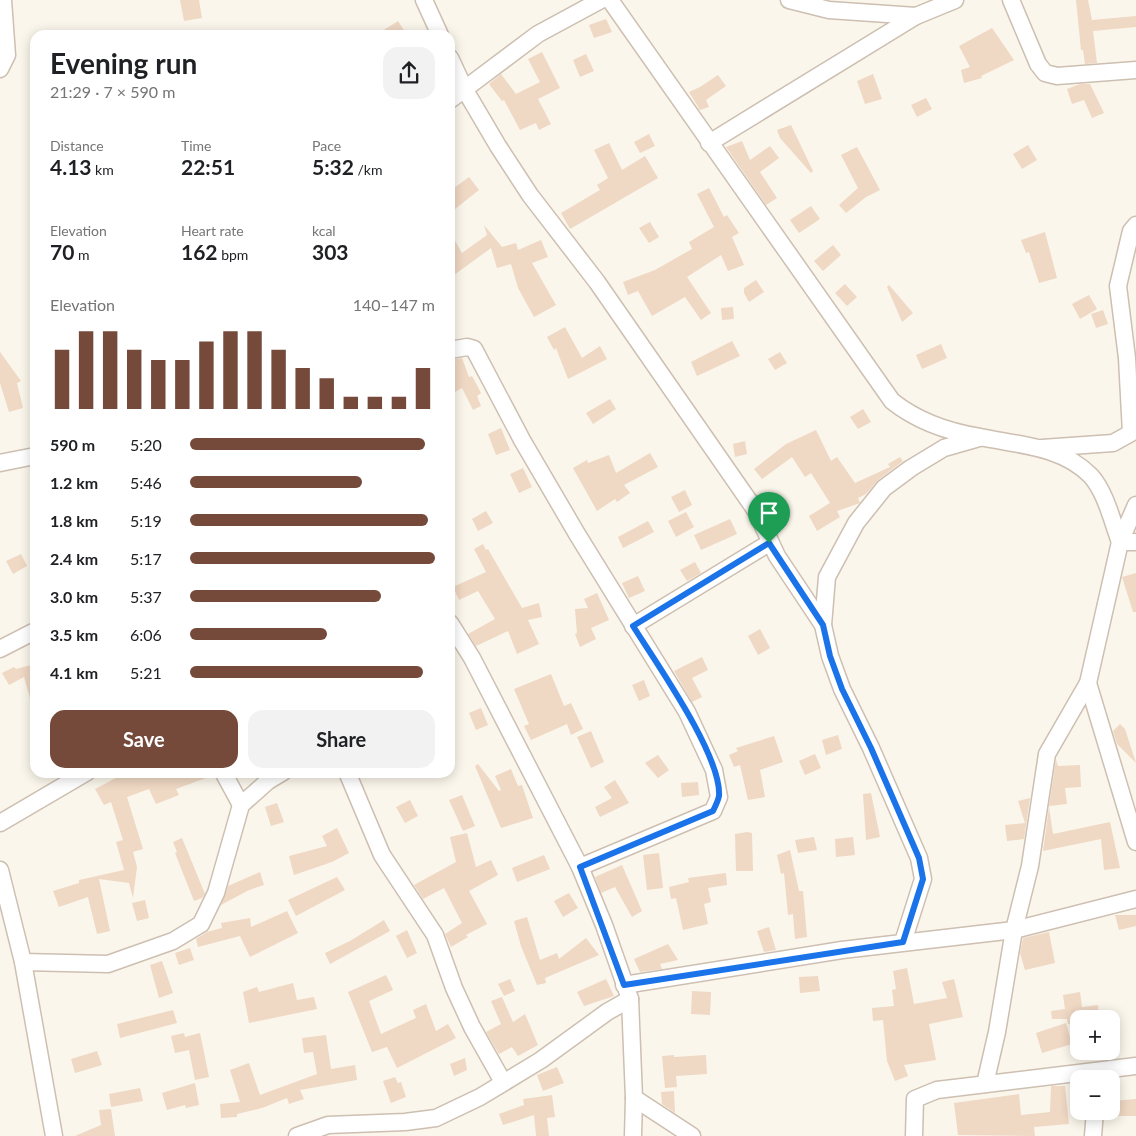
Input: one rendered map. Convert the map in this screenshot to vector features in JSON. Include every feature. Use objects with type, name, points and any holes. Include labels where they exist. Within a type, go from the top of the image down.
[{"type":"street","points":[[0,69],[6,55],[3,0]]},
{"type":"street","points":[[424,0],[438,30]]},
{"type":"street","points":[[455,97],[538,34],[601,0]]},
{"type":"street","points":[[610,0],[892,402],[907,413],[938,426],[979,437],[1039,448],[1078,465],[1091,476],[1101,491],[1128,542]]},
{"type":"street","points":[[789,0],[829,10],[916,16]]},
{"type":"street","points":[[709,143],[916,16],[955,0]]},
{"type":"street","points":[[1011,0],[1038,64],[1045,73],[1057,76],[1136,70]]},
{"type":"street","points":[[455,69],[465,90],[530,195],[597,282],[756,511],[769,543],[823,625]]},
{"type":"street","points":[[1039,448],[1113,443],[1131,433],[1127,358],[1118,286],[1131,231],[1136,226]]},
{"type":"street","points":[[455,349],[467,347],[474,349],[522,440],[633,626],[687,712],[714,770],[719,797],[713,811],[580,867]]},
{"type":"street","points":[[903,942],[923,879],[919,858],[871,748],[842,689],[830,656],[823,625],[828,577],[856,523],[878,495],[910,468],[944,448],[979,437]]},
{"type":"street","points":[[0,462],[30,457]]},
{"type":"street","points":[[985,1084],[997,1032],[1014,930],[1030,866],[1047,754],[1088,683],[1128,542],[1135,507]]},
{"type":"street","points":[[633,626],[769,543]]},
{"type":"street","points":[[455,631],[472,658],[580,867],[627,992],[634,1098],[633,1136]]},
{"type":"street","points":[[0,649],[30,634]]},
{"type":"street","points":[[1088,683],[1136,842]]},
{"type":"street","points":[[0,823],[77,778]]},
{"type":"street","points":[[227,778],[241,805]]},
{"type":"street","points":[[23,962],[108,964],[173,941],[201,924],[216,893],[241,805],[273,778]]},
{"type":"street","points":[[350,778],[382,855],[435,935],[454,988],[503,1082]]},
{"type":"street","points":[[0,870],[23,962],[54,1136]]},
{"type":"street","points":[[297,1136],[328,1125],[375,1129],[405,1122],[436,1118],[480,1097],[541,1060],[607,1012],[627,992],[903,942],[1014,930],[1136,899]]},
{"type":"street","points":[[1119,1070],[1136,1066]]},
{"type":"street","points":[[914,1136],[915,1099],[937,1090],[1070,1077]]},
{"type":"street","points":[[634,1098],[692,1136]]},
{"type":"street","points":[[1093,1136],[1094,1120]]},
{"type":"building","points":[[180,0],[199,0],[202,18],[184,21]]},
{"type":"building","points":[[1076,0],[1088,0],[1092,20],[1136,16],[1136,27],[1093,31],[1097,63],[1085,64],[1083,50],[1081,50]]},
{"type":"building","points":[[606,19],[612,32],[594,38],[589,25]]},
{"type":"building","points":[[398,21],[404,30],[384,30]]},
{"type":"building","points":[[992,28],[1014,60],[981,76],[982,78],[964,83],[961,70],[970,67],[959,46]]},
{"type":"building","points":[[542,52],[560,88],[538,99],[551,124],[539,130],[536,123],[520,130],[504,100],[502,101],[489,84],[501,74],[516,94],[540,82],[528,59]]},
{"type":"building","points":[[586,54],[594,71],[580,77],[573,60]]},
{"type":"building","points":[[873,74],[882,99],[865,104],[857,81]]},
{"type":"building","points":[[718,75],[726,86],[706,100],[709,107],[700,110],[689,92]]},
{"type":"building","points":[[1080,84],[1090,84],[1104,113],[1092,118],[1084,100],[1072,104],[1067,89]]},
{"type":"building","points":[[926,98],[932,109],[917,117],[911,105]]},
{"type":"building","points":[[791,125],[813,171],[811,173],[780,138],[777,130]]},
{"type":"building","points":[[649,134],[655,146],[640,153],[634,142]]},
{"type":"building","points":[[742,141],[750,160],[770,146],[779,158],[760,172],[777,198],[766,205],[726,147]]},
{"type":"building","points":[[609,143],[622,170],[645,156],[658,178],[570,229],[561,213],[600,190],[597,185],[608,178],[594,150]]},
{"type":"building","points":[[1028,145],[1037,160],[1022,169],[1013,154]]},
{"type":"building","points":[[857,147],[880,190],[866,197],[846,213],[839,205],[858,188],[841,155]]},
{"type":"building","points":[[469,177],[479,190],[455,209],[455,187]]},
{"type":"building","points":[[709,188],[724,217],[727,215],[739,233],[732,237],[744,265],[728,271],[721,255],[687,277],[711,313],[701,320],[685,297],[652,316],[638,291],[628,295],[623,282],[655,270],[692,249],[689,242],[714,227],[697,194]]},
{"type":"building","points":[[811,206],[820,219],[799,233],[790,220]]},
{"type":"building","points":[[650,222],[659,237],[649,243],[639,228]]},
{"type":"building","points":[[484,225],[502,247],[516,243],[518,250],[541,240],[548,257],[532,263],[556,305],[534,317],[518,288],[511,264],[497,268],[491,248],[455,274],[455,241],[462,253],[487,235]]},
{"type":"building","points":[[1045,232],[1057,278],[1039,283],[1029,252],[1026,253],[1021,240]]},
{"type":"building","points":[[833,245],[841,255],[823,271],[814,261]]},
{"type":"building","points":[[756,280],[764,292],[749,302],[744,293],[744,288]]},
{"type":"building","points":[[845,284],[857,297],[847,306],[835,293]]},
{"type":"building","points":[[889,285],[913,313],[902,322],[887,287]]},
{"type":"building","points":[[1089,295],[1097,309],[1080,319],[1072,304]]},
{"type":"building","points":[[733,307],[734,319],[722,320],[721,308]]},
{"type":"building","points":[[1103,310],[1108,324],[1096,328],[1091,314]]},
{"type":"building","points":[[565,327],[582,358],[600,346],[607,359],[568,379],[556,348],[554,350],[547,337]]},
{"type":"building","points":[[732,341],[740,356],[697,376],[691,362]]},
{"type":"building","points":[[941,344],[947,358],[922,369],[916,355]]},
{"type":"building","points":[[0,352],[21,381],[17,383],[23,408],[9,412],[0,383]]},
{"type":"building","points":[[780,352],[787,363],[775,370],[768,359]]},
{"type":"building","points":[[462,358],[469,377],[472,376],[481,393],[477,396],[481,406],[473,410],[462,388],[455,392],[455,359]]},
{"type":"building","points":[[610,399],[616,409],[593,424],[586,413]]},
{"type":"building","points":[[863,409],[871,422],[858,429],[850,417]]},
{"type":"building","points":[[501,428],[510,450],[496,455],[488,434]]},
{"type":"building","points":[[816,430],[831,461],[837,457],[855,483],[890,467],[888,464],[900,457],[903,461],[878,480],[866,494],[858,498],[860,503],[837,511],[840,517],[817,531],[809,516],[830,503],[811,473],[805,477],[792,457],[762,479],[754,469],[786,444]]},
{"type":"building","points":[[745,441],[747,454],[735,457],[733,444]]},
{"type":"building","points":[[650,453],[658,467],[624,485],[630,493],[617,502],[615,499],[597,511],[573,468],[587,460],[588,463],[609,455],[616,473]]},
{"type":"building","points":[[523,468],[532,487],[519,493],[510,474]]},
{"type":"building","points":[[685,490],[692,505],[679,512],[671,497]]},
{"type":"building","points":[[486,511],[493,523],[478,531],[472,519]]},
{"type":"building","points":[[686,512],[694,527],[676,537],[668,521]]},
{"type":"building","points":[[730,519],[737,534],[701,550],[694,535]]},
{"type":"building","points":[[648,521],[654,532],[623,548],[618,537]]},
{"type":"building","points":[[483,544],[486,550],[488,549],[522,608],[539,603],[542,617],[528,620],[539,644],[517,654],[508,631],[476,646],[468,634],[495,619],[478,591],[459,600],[455,591],[455,586],[486,572],[474,549]]},
{"type":"building","points":[[21,554],[27,566],[13,574],[6,561]]},
{"type":"building","points":[[695,562],[701,573],[687,581],[680,570]]},
{"type":"building","points":[[1136,573],[1136,612],[1133,612],[1122,577]]},
{"type":"building","points":[[638,576],[645,591],[629,598],[622,583]]},
{"type":"building","points":[[597,593],[609,620],[591,628],[596,639],[580,647],[575,634],[577,633],[575,609],[588,608],[584,599]]},
{"type":"building","points":[[760,629],[770,648],[758,655],[748,636]]},
{"type":"building","points":[[702,657],[708,670],[692,678],[702,697],[692,702],[674,671]]},
{"type":"building","points":[[30,665],[30,698],[24,677],[9,685],[2,673],[14,667],[16,669]]},
{"type":"building","points":[[551,674],[564,706],[571,703],[583,729],[571,735],[567,724],[531,740],[524,726],[529,724],[514,689]]},
{"type":"building","points":[[644,680],[650,696],[639,701],[632,685]]},
{"type":"building","points":[[481,708],[488,725],[476,730],[469,713]]},
{"type":"building","points":[[1120,724],[1125,729],[1136,763],[1117,744],[1113,731]]},
{"type":"building","points":[[591,731],[604,762],[591,768],[577,737]]},
{"type":"building","points":[[838,735],[842,749],[826,755],[822,740]]},
{"type":"building","points":[[774,736],[783,762],[760,770],[765,797],[748,800],[740,765],[734,767],[729,755],[738,751],[736,748]]},
{"type":"building","points":[[815,754],[821,768],[805,775],[799,761]]},
{"type":"building","points":[[658,755],[669,770],[658,778],[645,763]]},
{"type":"building","points":[[1056,760],[1058,766],[1080,765],[1081,787],[1065,788],[1067,804],[1049,806]]},
{"type":"building","points":[[478,764],[499,791],[501,790],[495,776],[511,769],[518,786],[522,785],[533,818],[501,828],[475,766]]},
{"type":"building","points":[[116,778],[206,778],[176,789],[179,795],[156,804],[149,789],[127,797],[143,849],[133,852],[137,867],[133,898],[129,883],[99,879],[110,931],[97,934],[88,897],[59,907],[53,891],[79,883],[79,880],[124,870],[116,842],[123,840],[111,802],[104,805],[95,789]]},
{"type":"building","points":[[615,780],[629,803],[600,817],[595,807],[612,798],[604,787]]},
{"type":"building","points":[[698,782],[699,795],[682,797],[681,783]]},
{"type":"building","points":[[871,793],[880,837],[866,840],[863,794]]},
{"type":"building","points":[[462,795],[475,826],[463,831],[449,800]]},
{"type":"building","points":[[1030,798],[1024,839],[1007,841],[1005,825],[1025,823],[1018,801]]},
{"type":"building","points":[[410,800],[418,816],[405,823],[396,807]]},
{"type":"building","points":[[277,803],[284,822],[271,826],[265,807]]},
{"type":"building","points":[[1049,807],[1053,834],[1110,822],[1120,868],[1104,870],[1101,839],[1043,851]]},
{"type":"building","points":[[337,828],[349,853],[332,862],[294,875],[289,856],[327,846],[322,836]]},
{"type":"building","points":[[467,833],[476,867],[491,860],[498,875],[469,891],[487,924],[466,935],[468,937],[451,947],[445,934],[462,923],[444,888],[423,899],[414,885],[456,862],[450,837]]},
{"type":"building","points":[[752,833],[753,871],[736,871],[735,834]]},
{"type":"building","points":[[814,837],[817,850],[798,853],[795,840]]},
{"type":"building","points":[[853,837],[855,855],[836,857],[835,839]]},
{"type":"building","points":[[182,838],[205,894],[202,898],[194,901],[175,853],[177,852],[173,842]]},
{"type":"building","points":[[790,850],[799,891],[803,891],[807,937],[795,939],[793,914],[788,915],[784,873],[781,874],[777,855]]},
{"type":"building","points":[[659,853],[663,888],[647,890],[643,855]]},
{"type":"building","points":[[544,855],[550,869],[517,882],[512,868]]},
{"type":"building","points":[[622,865],[642,911],[632,917],[615,887],[601,893],[595,877]]},
{"type":"building","points":[[260,872],[264,885],[249,890],[221,905],[228,886]]},
{"type":"building","points":[[726,873],[727,885],[708,888],[711,902],[704,904],[708,924],[683,930],[676,898],[671,899],[669,887],[689,882],[688,878]]},
{"type":"building","points":[[337,877],[345,890],[296,916],[288,900]]},
{"type":"building","points":[[569,893],[578,908],[563,917],[554,901]]},
{"type":"building","points":[[145,900],[149,918],[137,921],[132,903]]},
{"type":"building","points":[[287,911],[298,933],[250,957],[240,936],[198,947],[196,939],[207,932],[222,928],[221,923],[250,918],[251,927]]},
{"type":"building","points":[[1115,915],[1136,915],[1136,926],[1119,930]]},
{"type":"building","points":[[527,917],[540,960],[557,953],[559,959],[586,938],[599,955],[545,978],[546,983],[537,985],[521,946],[514,921]]},
{"type":"building","points":[[384,920],[390,931],[330,964],[325,953],[350,941]]},
{"type":"building","points":[[769,927],[776,950],[764,952],[757,931]]},
{"type":"building","points":[[407,930],[417,953],[407,958],[396,936]]},
{"type":"building","points":[[1049,932],[1055,963],[1025,970],[1020,953],[1023,938]]},
{"type":"building","points":[[668,944],[678,960],[660,964],[662,969],[640,972],[634,959]]},
{"type":"building","points":[[190,948],[194,960],[179,965],[175,953]]},
{"type":"building","points":[[162,961],[173,993],[159,998],[150,965]]},
{"type":"building","points":[[907,968],[914,1004],[947,998],[942,982],[954,979],[963,1017],[929,1024],[936,1060],[904,1065],[908,1076],[895,1081],[887,1061],[883,1020],[873,1021],[872,1008],[894,1006],[892,990],[896,989],[893,971]]},
{"type":"building","points":[[386,975],[393,990],[369,1001],[381,1034],[416,1018],[413,1010],[426,1004],[436,1031],[448,1024],[456,1038],[397,1068],[387,1047],[372,1052],[348,992]]},
{"type":"building","points":[[818,976],[820,991],[800,993],[799,977]]},
{"type":"building","points":[[510,979],[515,991],[504,996],[498,984]]},
{"type":"building","points":[[606,979],[614,996],[584,1006],[577,992]]},
{"type":"building","points":[[293,983],[297,1000],[314,997],[317,1009],[249,1023],[243,992],[257,987],[259,992]]},
{"type":"building","points":[[692,991],[711,992],[710,1015],[691,1014]]},
{"type":"building","points":[[1080,992],[1082,1007],[1098,1005],[1098,1010],[1070,1010],[1070,1024],[1068,1024],[1067,1019],[1052,1019],[1051,1011],[1065,1009],[1063,995]]},
{"type":"building","points":[[502,997],[513,1022],[525,1014],[538,1045],[518,1056],[512,1047],[499,1054],[486,1032],[501,1024],[491,1001]]},
{"type":"building","points":[[173,1010],[177,1023],[120,1038],[117,1024]]},
{"type":"building","points":[[1066,1023],[1070,1045],[1042,1053],[1036,1033]]},
{"type":"building","points":[[184,1033],[185,1037],[200,1033],[209,1077],[195,1080],[189,1050],[175,1053],[171,1036]]},
{"type":"building","points":[[326,1035],[331,1069],[355,1065],[357,1080],[300,1090],[304,1099],[289,1104],[287,1098],[262,1108],[237,1114],[237,1117],[221,1118],[220,1104],[240,1102],[230,1070],[249,1063],[260,1095],[317,1074],[313,1052],[304,1053],[302,1038]]},
{"type":"building","points":[[97,1051],[102,1065],[75,1073],[71,1059]]},
{"type":"building","points":[[674,1055],[674,1057],[706,1055],[707,1074],[676,1076],[677,1087],[665,1088],[662,1056]]},
{"type":"building","points":[[465,1058],[467,1070],[454,1076],[450,1064]]},
{"type":"building","points":[[557,1067],[564,1083],[543,1091],[537,1075]]},
{"type":"building","points":[[395,1077],[398,1083],[401,1082],[406,1097],[391,1103],[383,1081]]},
{"type":"building","points":[[195,1083],[199,1105],[186,1108],[185,1105],[167,1110],[162,1093]]},
{"type":"building","points":[[1051,1086],[1065,1086],[1069,1124],[1034,1127],[1035,1136],[958,1135],[954,1103],[1019,1094],[1021,1115],[1050,1112]]},
{"type":"building","points":[[140,1088],[143,1101],[111,1107],[109,1094]]},
{"type":"building","points":[[674,1091],[675,1113],[662,1104],[661,1092]]},
{"type":"building","points":[[552,1095],[555,1117],[547,1118],[549,1136],[536,1136],[534,1115],[503,1125],[499,1114],[524,1105],[523,1099]]},
{"type":"building","points":[[1136,1099],[1136,1116],[1120,1116],[1120,1100]]},
{"type":"building","points":[[111,1109],[115,1136],[75,1136],[101,1125],[99,1110]]},
{"type":"route","points":[[769,543],[823,625],[830,656],[842,689],[871,748],[919,858],[923,879],[919,898],[903,942],[624,985],[604,925],[580,867],[713,811],[719,797],[714,770],[687,712],[633,626],[769,543]]}]
